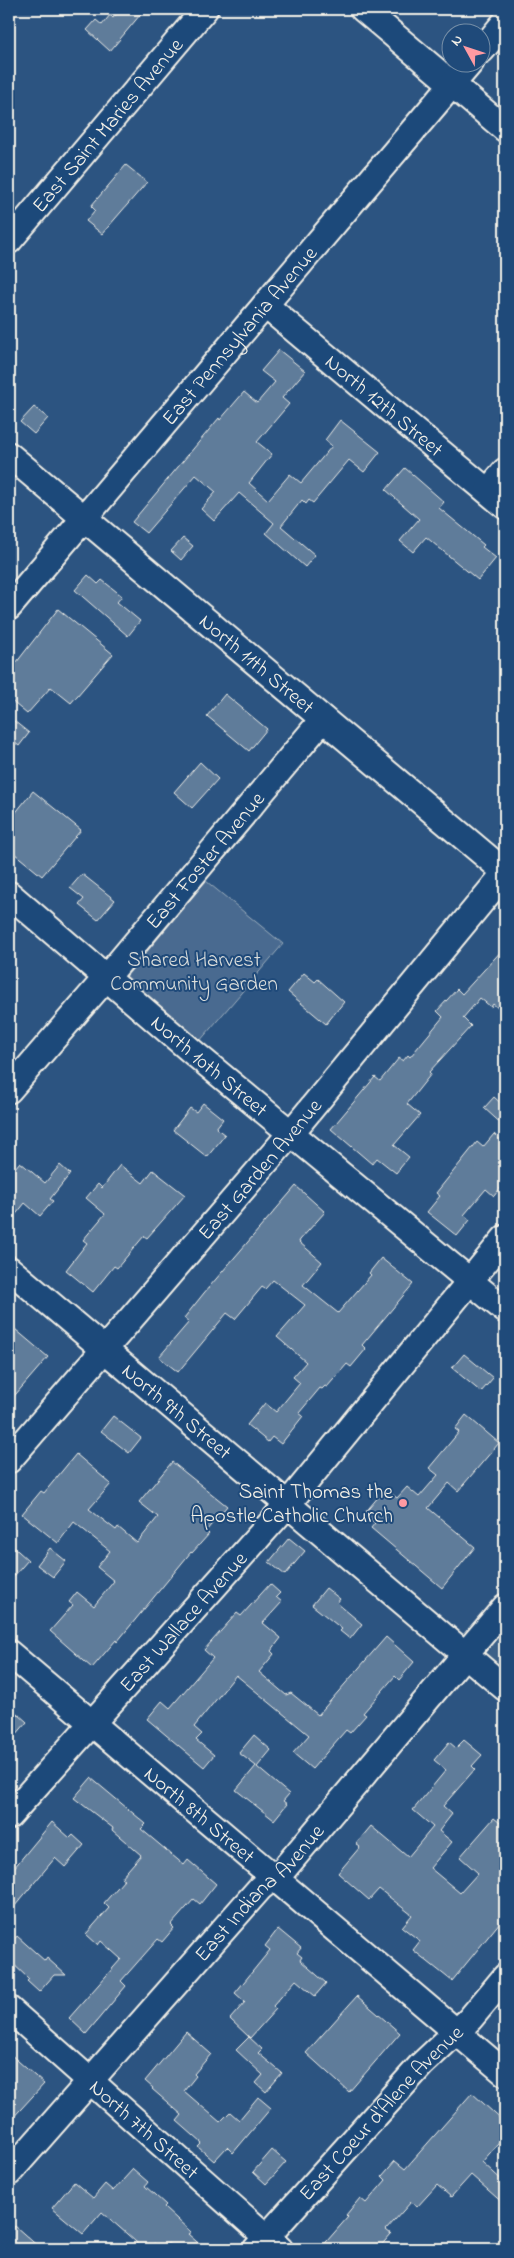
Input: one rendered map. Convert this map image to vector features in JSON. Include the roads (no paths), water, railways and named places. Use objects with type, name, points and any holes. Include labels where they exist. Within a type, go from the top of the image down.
[{"type":"street","name":"East Saint Maries Avenue","points":[[9,241],[205,9]]},
{"type":"street","points":[[363,9],[505,129]]},
{"type":"street","points":[[492,38],[505,22]]},
{"type":"street","name":"East Pennsylvania Avenue","points":[[9,607],[462,72]]},
{"type":"street","name":"North 12th Street","points":[[265,305],[496,499]]},
{"type":"street","name":"North 11th Street","points":[[9,455],[505,873]]},
{"type":"street","points":[[496,499],[505,471]]},
{"type":"street","name":"East Foster Avenue","points":[[9,1090],[106,978],[323,719]]},
{"type":"street","name":"East Garden Avenue","points":[[9,1460],[291,1133],[505,873]]},
{"type":"street","name":"North 10th Street","points":[[9,894],[106,978],[505,1310]]},
{"type":"street","name":"East Wallace Avenue","points":[[9,1816],[287,1505],[505,1238]]},
{"type":"street","name":"North 9th Street","points":[[9,1269],[505,1688]]},
{"type":"street","name":"East Indiana Avenue","points":[[9,2174],[260,1888],[284,1869],[505,1607]]},
{"type":"street","name":"North 8th Street","points":[[9,1653],[505,2073]]},
{"type":"street","name":"East Coeur d'Alene Avenue","points":[[268,2245],[421,2065],[470,2019],[505,1977]]},
{"type":"street","name":"North 7th Street","points":[[9,2009],[90,2080],[268,2245]]},
{"type":"place","name":"Saint Thomas the Apostle Catholic Church","points":[[403,1503]]},
{"type":"park label","name":"Shared Harvest Community Garden","points":[[194,971]]}]
